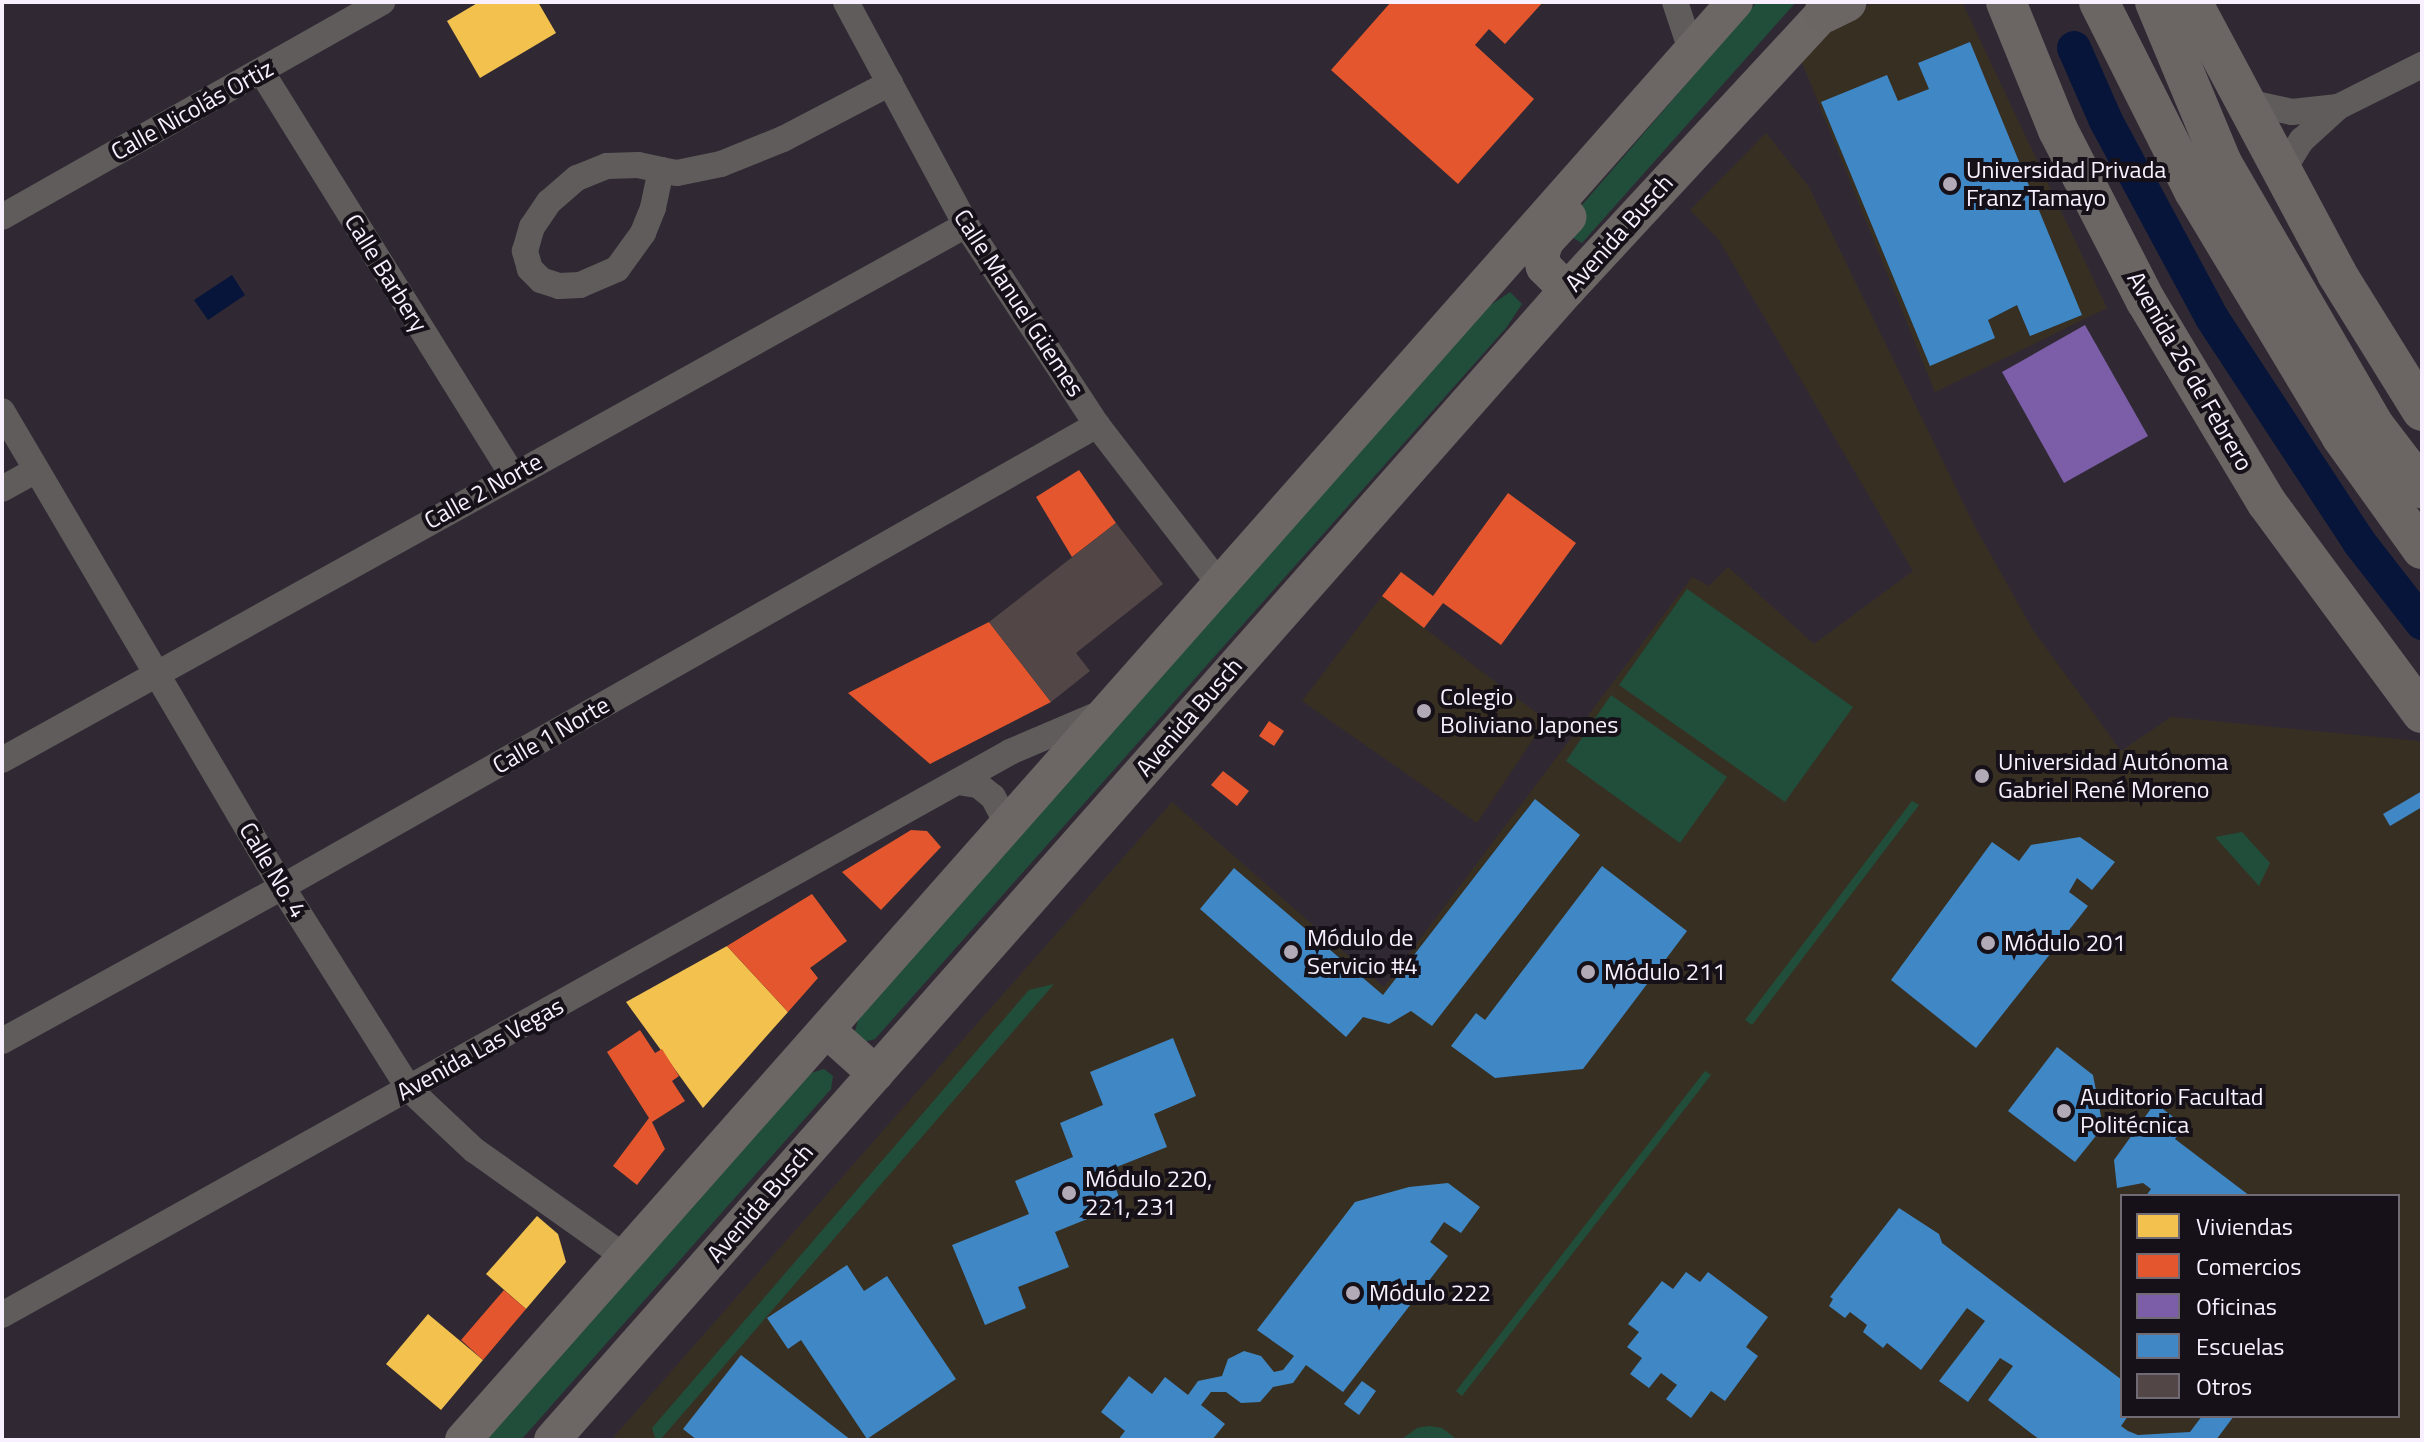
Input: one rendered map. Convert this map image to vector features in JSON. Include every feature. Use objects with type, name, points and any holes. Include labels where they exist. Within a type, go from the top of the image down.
[{"type":"main road","points":[[463,1440],[1003,834],[1735,2]]},
{"type":"main road","name":"Avenida 26 de Febrero","points":[[2006,2],[2058,130],[2146,301],[2267,503],[2422,713]]},
{"type":"main road","points":[[2099,2],[2194,191],[2341,436],[2422,549]]},
{"type":"main road","points":[[2155,2],[2222,163],[2373,424],[2422,488]]},
{"type":"main road","points":[[2192,2],[2242,101],[2337,274],[2422,411]]},
{"type":"main road","name":"Avenida Busch","points":[[552,1440],[1567,290],[1835,6]]},
{"type":"main road","points":[[1567,290],[1544,267],[1541,255],[1546,241],[1622,157],[1642,108]]},
{"type":"main road","points":[[828,1031],[876,1074]]},
{"type":"street","name":"Calle Nicolás Ortiz","points":[[2,217],[382,2]]},
{"type":"street","name":"Calle Manuel Güemes","points":[[846,2],[966,225],[1097,425],[1220,585]]},
{"type":"street","points":[[1675,2],[1692,53]]},
{"type":"street","points":[[2281,173],[2302,140],[2338,107],[2422,65]]},
{"type":"street","name":"Calle Barbery","points":[[261,71],[512,474]]},
{"type":"street","points":[[661,170],[653,208],[643,233],[617,269],[580,285],[559,286],[541,280],[530,269],[525,251],[532,227],[549,202],[577,178],[607,166],[638,165],[677,173],[721,164],[783,139],[890,83]]},
{"type":"street","points":[[2242,101],[2292,112],[2338,107]]},
{"type":"street","name":"Calle 2 Norte","points":[[2,760],[157,676],[512,474],[966,225]]},
{"type":"street","name":"Calle No. 4","points":[[2,411],[282,887],[409,1089],[474,1150],[625,1257]]},
{"type":"street","name":"Calle 1 Norte","points":[[2,1041],[282,887],[1097,425]]},
{"type":"street","points":[[2,489],[36,470]]},
{"type":"street","name":"Avenida Las Vegas","points":[[2,1315],[1010,752],[1112,708]]},
{"type":"street","points":[[958,782],[978,785],[993,797],[1002,814],[1003,834]]},
{"type":"shaded area","name":"Universidad Privada Franz Tamayo","points":[[1873,2],[1962,2],[2107,308],[1935,392],[1801,60],[1823,37]]},
{"type":"shaded area","name":"Universidad Autónoma Gabriel René Moreno","points":[[1766,133],[1809,187],[1975,527],[2033,630],[2121,751],[2171,717],[2419,741],[2422,745],[2422,1440],[611,1440],[1172,802],[1384,987],[1692,577],[1709,586],[1728,567],[1814,644],[1913,571],[1719,240],[1690,210]]},
{"type":"shaded area","name":"Colegio Boliviano Japones","points":[[1382,596],[1546,720],[1477,823],[1302,701]]},
{"type":"green space","points":[[1757,2],[1796,2],[1582,243],[1566,234],[1569,220]]},
{"type":"green space","points":[[1510,292],[1522,304],[1506,328],[875,1039],[864,1042],[855,1032],[858,1019],[1486,308]]},
{"type":"green space","points":[[1687,589],[1853,707],[1785,802],[1619,685]]},
{"type":"green space","points":[[1611,695],[1727,777],[1680,843],[1566,761]]},
{"type":"green space","points":[[1912,801],[1919,805],[1752,1025],[1745,1020]]},
{"type":"green space","points":[[2242,832],[2270,863],[2259,886],[2215,837]]},
{"type":"green space","points":[[1054,984],[660,1440],[656,1440],[652,1428],[1029,990]]},
{"type":"green space","points":[[824,1069],[833,1076],[831,1089],[521,1440],[486,1440],[811,1073]]},
{"type":"green space","points":[[1705,1071],[1711,1075],[1462,1396],[1456,1391]]},
{"type":"green space","points":[[1417,1428],[1442,1428],[1458,1440],[1401,1440]]},
{"type":"water","points":[[232,275],[245,295],[208,320],[194,300]]},
{"type":"building: Viviendas","points":[[479,2],[538,2],[556,33],[480,78],[447,21]]},
{"type":"building: Viviendas","points":[[727,946],[788,1012],[703,1108],[626,1002]]},
{"type":"building: Viviendas","points":[[537,1216],[558,1234],[566,1262],[526,1309],[486,1274]]},
{"type":"building: Viviendas","points":[[428,1314],[483,1360],[441,1410],[386,1364]]},
{"type":"building: Comercios","points":[[1391,2],[1543,2],[1505,44],[1489,29],[1475,45],[1534,99],[1458,184],[1331,70]]},
{"type":"building: Comercios","points":[[1079,470],[1116,523],[1072,557],[1036,497]]},
{"type":"building: Comercios","points":[[1508,493],[1576,543],[1501,645],[1443,603],[1424,628],[1382,596],[1401,572],[1433,596]]},
{"type":"building: Comercios","points":[[989,622],[1051,702],[930,764],[848,693]]},
{"type":"building: Comercios","points":[[1269,721],[1284,731],[1274,746],[1259,736]]},
{"type":"building: Comercios","points":[[1223,771],[1249,791],[1237,806],[1211,785]]},
{"type":"building: Comercios","points":[[911,830],[927,831],[941,847],[881,910],[842,872]]},
{"type":"building: Comercios","points":[[812,894],[847,941],[810,968],[818,978],[788,1012],[727,946]]},
{"type":"building: Comercios","points":[[640,1030],[655,1053],[662,1049],[679,1076],[672,1081],[685,1101],[652,1122],[665,1149],[637,1185],[613,1166],[649,1118],[607,1052]]},
{"type":"building: Comercios","points":[[504,1290],[526,1309],[483,1360],[461,1340]]},
{"type":"building: Oficinas","points":[[2085,325],[2148,436],[2064,483],[2002,372]]},
{"type":"building: Escuelas","name":"Universidad Privada Franz Tamayo","points":[[1970,42],[2082,315],[2030,336],[2017,305],[1988,320],[1995,338],[1930,366],[1821,102],[1887,75],[1898,101],[1929,89],[1918,63]]},
{"type":"building: Escuelas","points":[[2422,791],[2422,807],[2390,826],[2383,814]]},
{"type":"building: Escuelas","name":"Módulo de Servicio #4","points":[[1535,799],[1580,835],[1432,1026],[1411,1011],[1389,1024],[1363,1017],[1346,1037],[1200,909],[1234,868],[1383,995]]},
{"type":"building: Escuelas","name":"Módulo 201","points":[[2080,837],[2115,862],[2092,890],[2077,878],[2069,892],[2088,906],[1976,1048],[1891,980],[1992,842],[2019,861],[2031,845]]},
{"type":"building: Escuelas","name":"Módulo 211","points":[[1602,866],[1687,931],[1583,1069],[1495,1078],[1451,1046],[1476,1013],[1485,1020]]},
{"type":"building: Escuelas","name":"Módulo 220, 221, 231","points":[[1173,1038],[1196,1096],[1154,1114],[1167,1147],[1109,1170],[1122,1205],[1055,1232],[1069,1267],[1018,1287],[1026,1308],[985,1325],[952,1245],[1029,1214],[1015,1181],[1073,1157],[1060,1123],[1103,1105],[1090,1072]]},
{"type":"building: Escuelas","points":[[2057,1047],[2093,1075],[2103,1127],[2075,1162],[2008,1111]]},
{"type":"building: Escuelas","points":[[2155,1103],[2185,1126],[2175,1139],[2247,1194],[2147,1194],[2151,1189],[2143,1183],[2117,1188],[2114,1160]]},
{"type":"building: Escuelas","name":"Módulo 222","points":[[1448,1183],[1480,1207],[1461,1233],[1444,1222],[1430,1242],[1448,1256],[1343,1392],[1306,1365],[1293,1383],[1273,1387],[1260,1402],[1241,1403],[1226,1392],[1211,1392],[1201,1405],[1225,1424],[1212,1440],[1118,1440],[1125,1431],[1101,1412],[1129,1376],[1152,1394],[1165,1377],[1188,1395],[1198,1381],[1222,1376],[1228,1359],[1244,1351],[1261,1356],[1274,1372],[1283,1370],[1294,1356],[1257,1330],[1355,1202],[1409,1187]]},
{"type":"building: Escuelas","points":[[1899,1208],[1939,1234],[1942,1243],[2120,1378],[2120,1418],[2127,1418],[2121,1426],[2128,1431],[2138,1435],[2190,1432],[2200,1418],[2232,1418],[2216,1440],[2040,1440],[1988,1400],[2013,1366],[2000,1358],[1968,1402],[1939,1381],[1985,1321],[1967,1308],[1921,1370],[1887,1343],[1883,1348],[1863,1332],[1867,1325],[1850,1312],[1845,1318],[1829,1306],[1833,1299],[1830,1297]]},
{"type":"building: Escuelas","points":[[847,1265],[864,1291],[887,1276],[956,1379],[867,1439],[801,1340],[788,1349],[767,1318]]},
{"type":"building: Escuelas","points":[[1686,1272],[1700,1282],[1708,1272],[1768,1317],[1746,1347],[1758,1356],[1725,1401],[1711,1391],[1691,1418],[1666,1399],[1677,1385],[1661,1373],[1649,1388],[1630,1374],[1642,1358],[1627,1347],[1639,1332],[1628,1324],[1662,1281],[1673,1289]]},
{"type":"building: Escuelas","points":[[741,1355],[851,1440],[697,1440],[683,1429]]},
{"type":"building: Escuelas","points":[[1362,1381],[1376,1391],[1359,1415],[1344,1404]]},
{"type":"building: Otros","points":[[1116,523],[1163,584],[1076,653],[1090,671],[1051,702],[989,622]]},
{"type":"waterway","points":[[2074,48],[2106,121],[2212,318],[2359,542],[2422,623]]},
{"type":"place","name":"Universidad Privada Franz Tamayo","points":[[1950,184]]},
{"type":"place","name":"Colegio Boliviano Japones","points":[[1424,711]]},
{"type":"place","name":"Universidad Autónoma Gabriel René Moreno","points":[[1982,776]]},
{"type":"place","name":"Módulo 201","points":[[1988,943]]},
{"type":"place","name":"Módulo de Servicio #4","points":[[1291,952]]},
{"type":"place","name":"Módulo 211","points":[[1588,972]]},
{"type":"place","name":"Auditorio Facultad Politécnica","points":[[2064,1111]]},
{"type":"place","name":"Módulo 220, 221, 231","points":[[1069,1193]]},
{"type":"place","name":"Módulo 222","points":[[1353,1293]]}]
